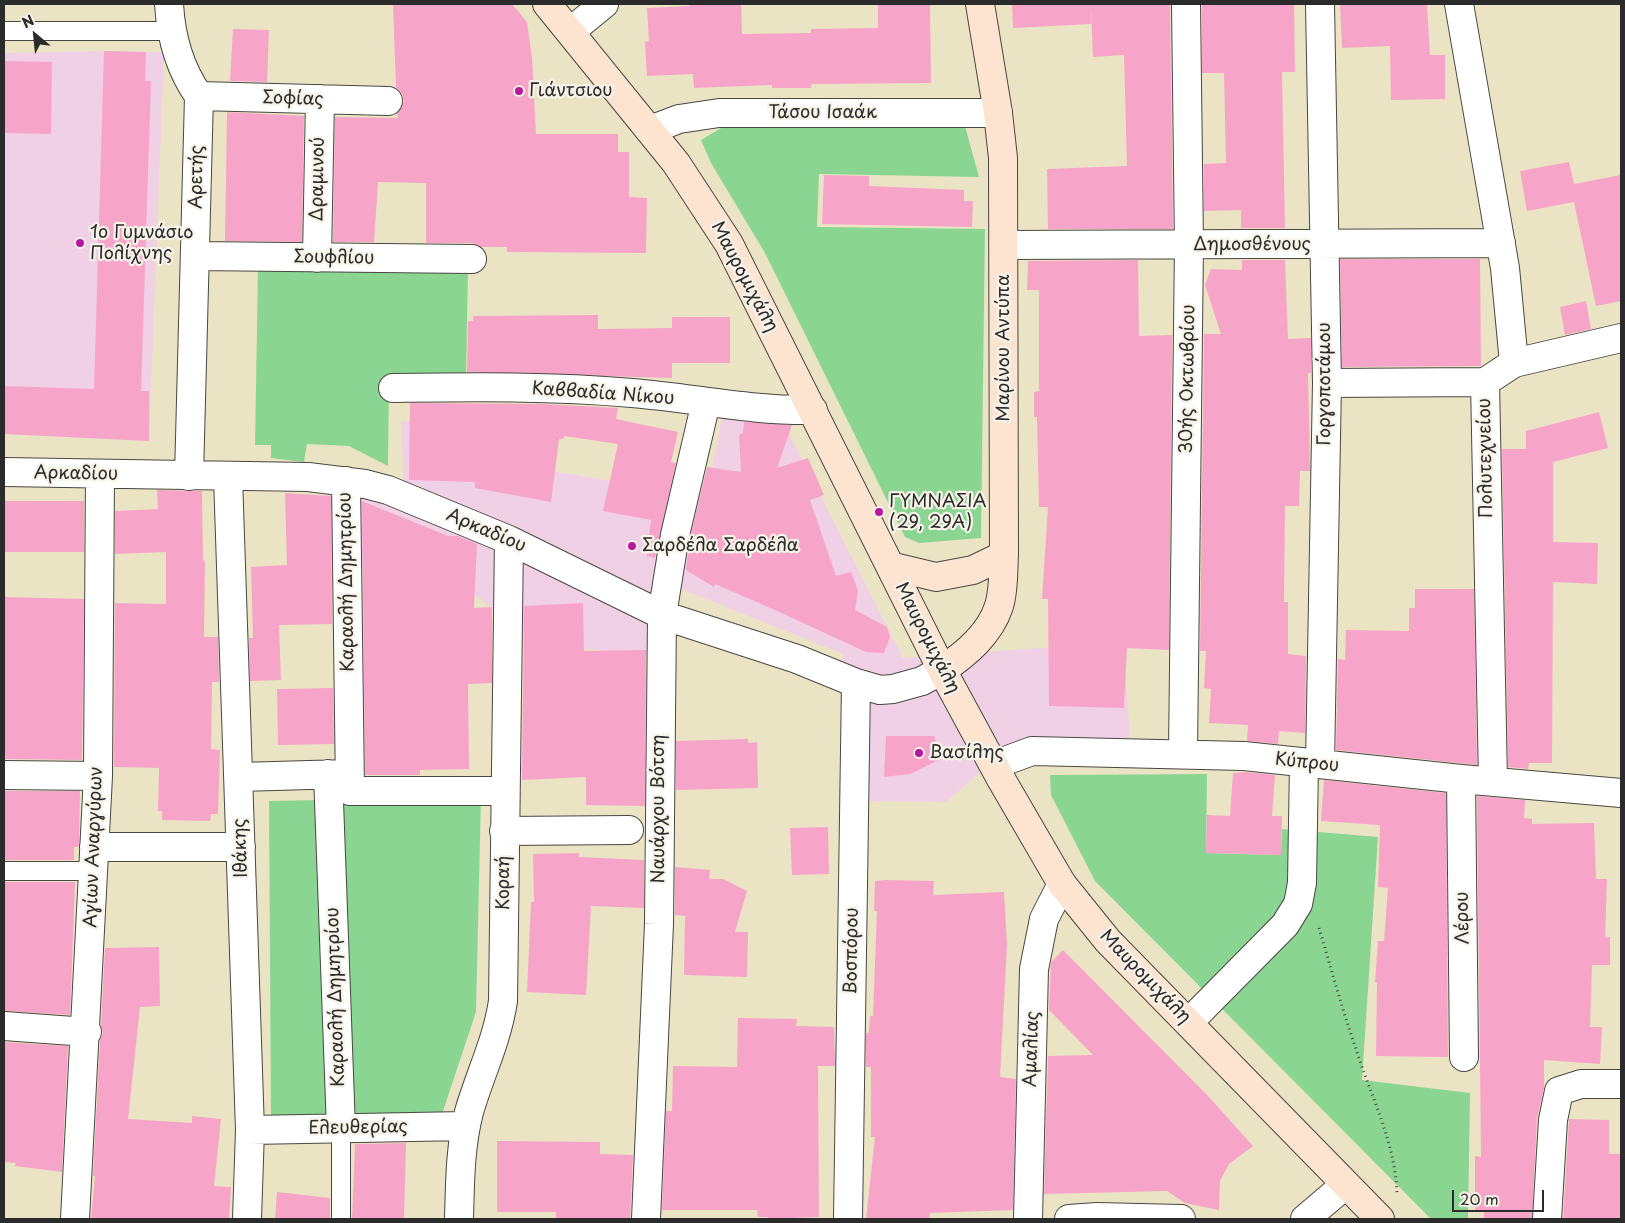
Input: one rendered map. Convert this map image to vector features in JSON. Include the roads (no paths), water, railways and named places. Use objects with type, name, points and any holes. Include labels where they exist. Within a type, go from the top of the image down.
[{"type":"main road","name":"Μαυρομιχάλη","points":[[547,4],[650,130],[697,193],[729,244],[942,670],[1062,884],[1108,941],[1345,1185],[1388,1212]]},
{"type":"main road","name":"Μαρίνου Αντύπα","points":[[942,670],[966,652],[984,634],[992,621],[1000,600],[1004,555],[1003,158],[998,113],[980,4]]},
{"type":"main road","points":[[890,566],[936,577],[973,570],[1004,555]]},
{"type":"street","points":[[170,4],[172,31],[181,66],[199,96]]},
{"type":"street","points":[[571,31],[604,4]]},
{"type":"street","name":"30ής Οκτωβρίου","points":[[1183,753],[1189,245],[1186,4]]},
{"type":"street","name":"Γοργοποτάμου","points":[[1188,1022],[1285,925],[1294,913],[1301,896],[1312,763],[1327,383],[1320,4]]},
{"type":"street","points":[[1459,4],[1501,243],[1514,363]]},
{"type":"street","name":"Σοφίας","points":[[199,96],[388,101]]},
{"type":"street","name":"Αρετής","points":[[189,476],[199,96]]},
{"type":"street","name":"Δραμινού","points":[[317,258],[320,99]]},
{"type":"street","name":"Τάσου Ισαάκ","points":[[650,130],[679,119],[719,113],[998,113]]},
{"type":"street","name":"Δημοσθένους","points":[[1004,245],[1501,243]]},
{"type":"street","name":"Σουφλίου","points":[[196,256],[472,259]]},
{"type":"street","name":"Πολυτεχνείου","points":[[1493,781],[1484,382],[1514,363],[1621,338]]},
{"type":"street","points":[[1327,383],[1484,382]]},
{"type":"street","name":"Καββαδία Νίκου","points":[[393,388],[580,390],[658,396],[768,410],[813,410]]},
{"type":"street","name":"Ναυάρχου Βότση","points":[[646,1219],[657,987],[662,614],[674,535],[706,402]]},
{"type":"street","name":"Αρκαδίου","points":[[4,472],[308,477],[346,481],[388,490],[509,540],[662,614],[797,659],[856,684],[880,690],[893,690],[922,681],[942,670]]},
{"type":"street","name":"Αγίων Αναργύρων","points":[[76,1219],[98,776],[100,474]]},
{"type":"street","name":"Ιθάκης","points":[[228,477],[242,847],[250,1130],[247,1219]]},
{"type":"street","name":"Καραολή Δημητρίου","points":[[341,1129],[338,774],[346,481]]},
{"type":"street","name":"Κοραή","points":[[459,1219],[461,1156],[466,1126],[493,1047],[503,1001],[504,791],[509,540]]},
{"type":"street","name":"Βοσπόρου","points":[[848,1219],[856,684]]},
{"type":"street","name":"Κύπρου","points":[[994,765],[1032,751],[1183,753],[1244,756],[1461,779],[1621,793]]},
{"type":"street","points":[[239,777],[338,774],[350,791],[504,791]]},
{"type":"street","points":[[4,775],[98,776]]},
{"type":"street","name":"Λέρου","points":[[1461,779],[1464,1057]]},
{"type":"street","points":[[504,831],[629,830]]},
{"type":"street","points":[[94,859],[242,847]]},
{"type":"street","name":"Αμαλίας","points":[[1028,1219],[1034,970],[1044,919],[1062,884]]},
{"type":"street","points":[[4,1026],[86,1032]]},
{"type":"street","points":[[1547,1219],[1553,1120],[1559,1091],[1581,1084],[1621,1084]]},
{"type":"street","name":"Ελευθερίας","points":[[250,1130],[466,1126]]},
{"type":"street","points":[[1304,1219],[1345,1185]]},
{"type":"street","points":[[1069,1219],[1098,1217],[1181,1219]]},
{"type":"lane","points":[[4,31],[172,31]]},
{"type":"lane","points":[[629,830],[658,830]]},
{"type":"lane","points":[[4,871],[94,859]]},
{"type":"lane","name":"Καραολή Δημητρίου","points":[[341,1129],[341,1219]]},
{"type":"place","name":"Γιάντσιου","points":[[519,91]]},
{"type":"place","name":"1ο Γυμνάσιο Πολίχνης","points":[[80,243]]},
{"type":"place","name":"ΓΥΜΝΑΣΙΑ (29, 29Α)","points":[[879,512]]},
{"type":"place","name":"Σαρδέλα Σαρδέλα","points":[[632,546]]},
{"type":"place","name":"Βασίλης","points":[[919,753]]}]
